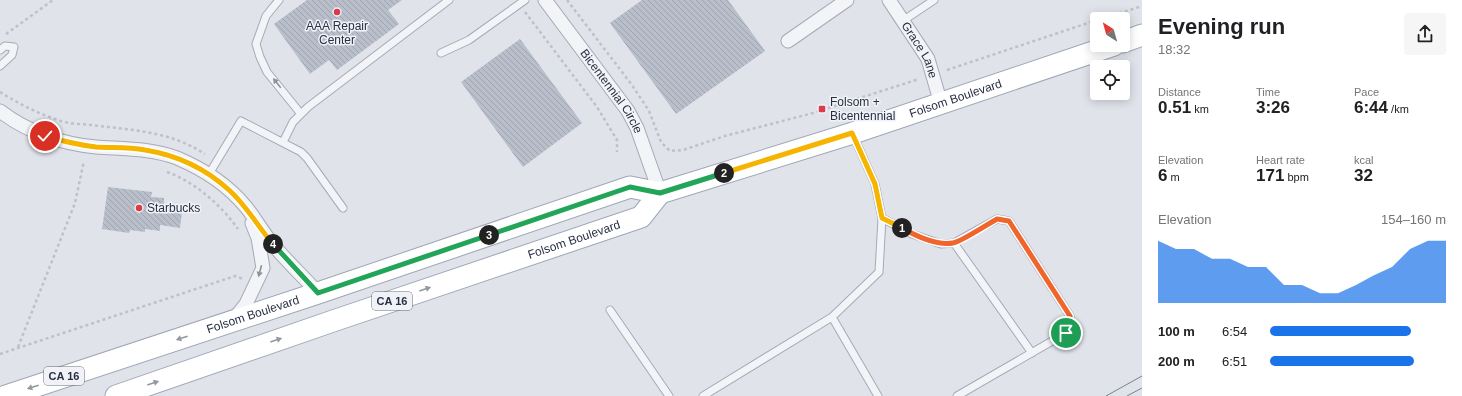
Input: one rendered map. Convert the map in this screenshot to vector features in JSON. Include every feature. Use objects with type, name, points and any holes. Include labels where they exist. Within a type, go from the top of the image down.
[{"type":"main road","points":[[1130,39],[1142,35]]},
{"type":"main road","name":"Folsom Boulevard","points":[[6,396],[318,293],[630,187],[660,193],[852,133],[1093,52]]},
{"type":"main road","name":"Folsom Boulevard","points":[[119,395],[641,217],[660,193]]},
{"type":"street","name":"Bicentennial Circle","points":[[545,0],[628,111],[638,128],[660,193]]},
{"type":"street","points":[[788,41],[847,0]]},
{"type":"street","name":"Grace Lane","points":[[889,0],[904,20],[928,59],[941,104]]},
{"type":"street","points":[[0,112],[29,129],[52,138],[94,147],[145,150],[175,158],[209,174],[229,190],[246,207],[271,242],[318,293]]},
{"type":"street","points":[[232,321],[246,304],[263,268],[258,238],[246,207]]},
{"type":"lane","points":[[279,0],[266,16],[256,44],[260,57],[268,72],[301,114]]},
{"type":"lane","points":[[283,142],[293,122],[308,107],[449,0]]},
{"type":"lane","points":[[904,20],[934,0]]},
{"type":"lane","points":[[441,53],[469,40],[522,2]]},
{"type":"lane","points":[[0,50],[5,46],[14,47],[12,55],[0,66]]},
{"type":"lane","points":[[209,174],[241,121],[301,152],[343,208]]},
{"type":"lane","points":[[702,396],[832,317],[879,272],[882,218],[875,184],[852,133]]},
{"type":"lane","points":[[882,218],[912,234],[941,244],[954,243],[997,219],[1009,221],[1070,316],[1066,333],[957,396]]},
{"type":"lane","points":[[954,243],[1032,352]]},
{"type":"lane","points":[[610,310],[669,396]]},
{"type":"lane","points":[[832,317],[878,396]]},
{"type":"path","points":[[5,35],[53,0]]},
{"type":"path","points":[[567,0],[632,85],[649,111],[661,142],[670,151],[683,150],[725,136],[813,113],[933,75],[1090,22]]},
{"type":"path","points":[[522,2],[597,107],[617,140],[617,152]]},
{"type":"path","points":[[1124,12],[1142,6]]},
{"type":"path","points":[[77,160],[88,163]]},
{"type":"path","points":[[18,347],[74,203],[84,161]]},
{"type":"path","points":[[162,170],[189,182],[218,205],[237,228],[240,234]]},
{"type":"path","points":[[0,354],[235,276],[244,279],[247,275]]},
{"type":"building","points":[[307,0],[402,0],[388,10],[399,24],[337,70],[329,60],[310,74],[274,24]]},
{"type":"building","points":[[642,0],[728,0],[765,51],[676,114],[610,23]]},
{"type":"building","points":[[520,39],[582,123],[523,167],[461,82]]},
{"type":"building","name":"Starbucks","points":[[108,187],[152,192],[151,197],[164,198],[164,204],[173,206],[172,211],[182,212],[180,228],[160,225],[160,231],[145,229],[145,232],[130,230],[129,233],[102,229]]},
{"type":"tram line","points":[[1106,396],[1142,376]]},
{"type":"tram line","points":[[1127,396],[1142,388]]},
{"type":"place","name":"AAA Repair Center","points":[[337,12]]},
{"type":"place","name":"Folsom + Bicentennial","points":[[822,109]]},
{"type":"place","name":"Starbucks","points":[[139,208]]},
{"type":"route","points":[[45,136],[66,142],[94,147],[145,150],[175,158],[209,174],[229,190],[246,207],[271,242],[318,293],[630,187],[660,193],[852,133],[875,184],[882,218],[912,234],[941,244],[954,243],[997,219],[1009,221],[1070,316],[1066,333]]}]
